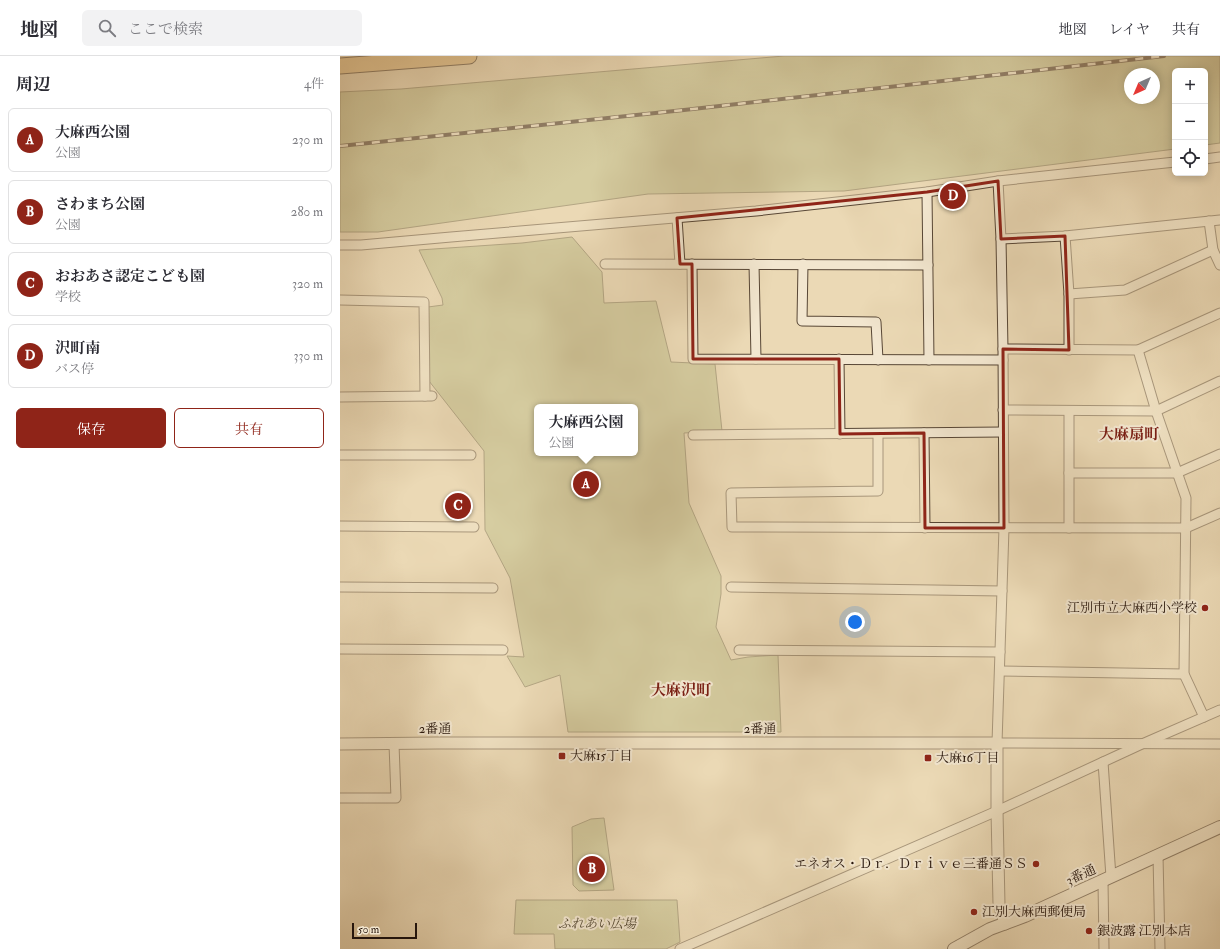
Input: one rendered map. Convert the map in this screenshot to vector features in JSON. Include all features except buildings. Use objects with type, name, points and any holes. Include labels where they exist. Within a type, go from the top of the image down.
[{"type":"highway","points":[[340,66],[469,56]]},
{"type":"main road","name":"3番通","points":[[954,949],[990,929],[1005,924],[1107,879],[1220,827]]},
{"type":"street","points":[[1208,159],[1220,157]]},
{"type":"street","points":[[340,245],[399,242],[756,211],[927,192],[998,181],[1172,162]]},
{"type":"street","points":[[998,181],[1001,239],[1003,349],[1004,528],[997,744],[997,811],[999,904],[1005,924]]},
{"type":"street","points":[[927,192],[929,360]]},
{"type":"street","points":[[678,218],[680,264]]},
{"type":"street","points":[[1001,239],[1065,236],[1220,220]]},
{"type":"street","points":[[1209,221],[1213,250],[1220,265]]},
{"type":"street","points":[[1065,236],[1069,294],[1069,350]]},
{"type":"street","points":[[1069,294],[1125,290],[1213,250]]},
{"type":"street","points":[[605,264],[928,265]]},
{"type":"street","points":[[692,264],[693,359],[1003,360]]},
{"type":"street","points":[[754,264],[756,359]]},
{"type":"street","points":[[803,264],[802,321],[876,322],[878,360]]},
{"type":"street","points":[[340,300],[424,302],[429,396],[340,397]]},
{"type":"street","points":[[1003,349],[1138,350],[1220,314]]},
{"type":"street","points":[[1138,350],[1156,411],[1186,498],[1184,674],[1204,717]]},
{"type":"street","points":[[839,360],[840,434]]},
{"type":"street","points":[[1003,410],[1156,411],[1220,381]]},
{"type":"street","points":[[1069,411],[1069,528]]},
{"type":"street","points":[[693,435],[1003,432]]},
{"type":"street","points":[[924,433],[925,528]]},
{"type":"street","points":[[878,434],[878,491],[731,493],[732,528],[1186,528],[1220,513]]},
{"type":"street","points":[[1069,473],[1177,473],[1220,454]]},
{"type":"street","points":[[340,455],[471,455]]},
{"type":"street","points":[[340,526],[474,527]]},
{"type":"street","points":[[340,587],[492,588]]},
{"type":"street","points":[[731,587],[1002,591]]},
{"type":"street","points":[[340,649],[503,650]]},
{"type":"street","points":[[739,650],[1000,652]]},
{"type":"street","points":[[1000,671],[1184,674]]},
{"type":"street","points":[[680,949],[997,811],[1142,744],[1220,710]]},
{"type":"street","name":"2番通","points":[[340,744],[997,744]]},
{"type":"street","points":[[340,798],[396,798],[394,744]]},
{"type":"street","points":[[997,744],[1220,744]]},
{"type":"street","points":[[1103,762],[1107,879],[1104,949]]},
{"type":"street","points":[[1158,855],[1160,949]]},
{"type":"highlighted area","points":[[998,181],[1001,239],[1065,236],[1069,350],[1003,349],[1004,528],[925,528],[924,433],[840,434],[839,359],[693,359],[692,264],[680,264],[677,218],[927,192]]},
{"type":"green space","points":[[784,56],[1220,56],[1220,143],[1208,145],[1208,68],[1172,68],[1172,149],[844,191],[648,194],[378,232],[340,232],[340,92],[401,89]]},
{"type":"green space","points":[[572,237],[602,272],[604,303],[656,301],[671,362],[715,364],[722,431],[684,433],[689,503],[721,576],[721,594],[716,627],[731,660],[778,655],[781,732],[568,732],[560,675],[525,687],[507,656],[524,657],[510,578],[485,530],[484,451],[429,381],[428,307],[443,305],[442,298],[419,250],[522,243]]},
{"type":"green space","points":[[604,818],[614,890],[579,891],[573,885],[572,827],[591,819]]},
{"type":"green space","name":"ふれあい広場","points":[[516,900],[677,900],[680,942],[666,949],[555,949],[554,934],[514,934]]},
{"type":"railway","points":[[340,146],[684,110],[1164,56]]},
{"type":"place","name":"沢町南","points":[[953,196]]},
{"type":"place","name":"大麻西公園","points":[[586,484]]},
{"type":"place","name":"おおあさ認定こども園","points":[[458,506]]},
{"type":"place","name":"江別市立大麻西小学校","points":[[1205,608]]},
{"type":"place","name":"大麻15丁目","points":[[562,756]]},
{"type":"place","name":"大麻16丁目","points":[[928,758]]},
{"type":"place","name":"エネオス・Ｄｒ．Ｄｒｉｖｅ三番通ＳＳ","points":[[1036,864]]},
{"type":"place","name":"さわまち公園","points":[[592,869]]},
{"type":"place","name":"江別大麻西郵便局","points":[[974,912]]},
{"type":"place","name":"銀波露 江別本店","points":[[1089,931]]},
{"type":"district","name":"大麻扇町","points":[[1129,434]]},
{"type":"district","name":"大麻沢町","points":[[681,690]]}]
